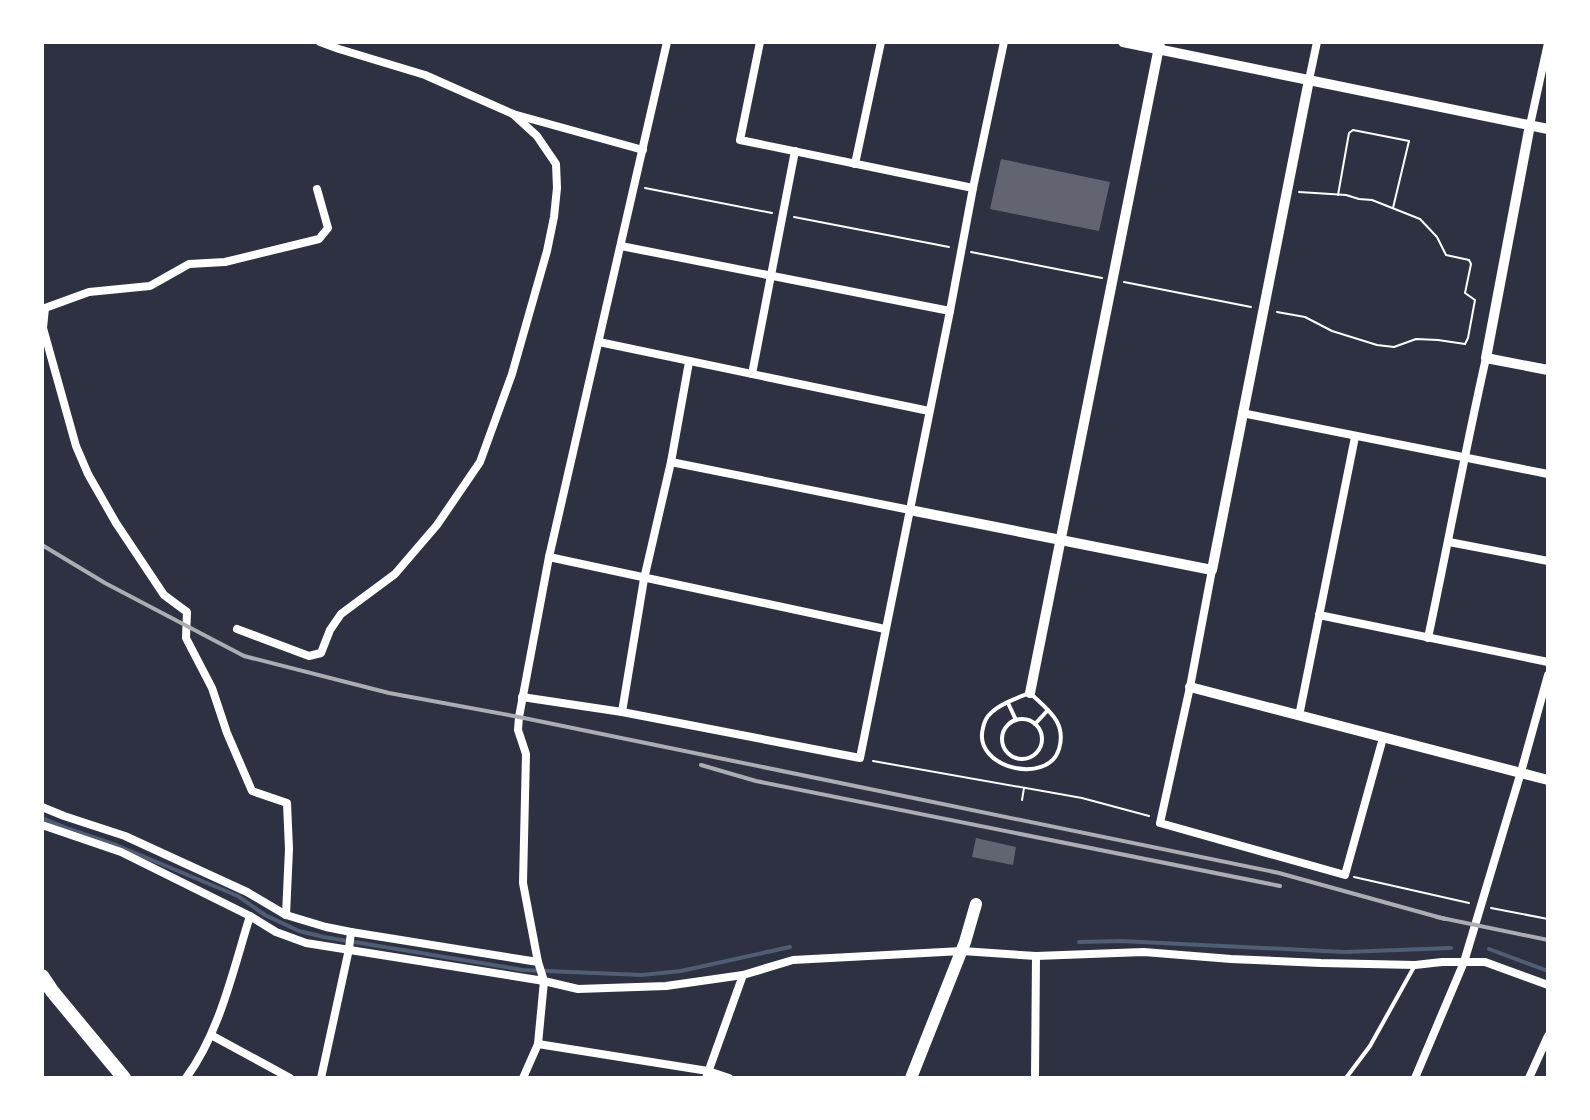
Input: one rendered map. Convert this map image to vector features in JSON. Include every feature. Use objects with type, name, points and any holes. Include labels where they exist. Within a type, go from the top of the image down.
[{"type":"main road","points":[[911,1078],[965,942],[976,904]]},
{"type":"main road","points":[[42,976],[124,1078]]},
{"type":"street","points":[[320,42],[425,75],[513,114],[643,150]]},
{"type":"street","points":[[523,1078],[538,1044],[544,981],[523,883],[526,754],[518,730],[522,697],[549,557],[667,42]]},
{"type":"street","points":[[760,42],[740,140],[973,188]]},
{"type":"street","points":[[855,164],[881,42]]},
{"type":"street","points":[[522,697],[622,712],[860,758],[1004,42]]},
{"type":"street","points":[[1123,42],[1159,46],[1548,129]]},
{"type":"street","points":[[1317,42],[1190,687],[1160,823],[1345,875],[1383,738]]},
{"type":"street","points":[[1428,638],[1548,43]]},
{"type":"street","points":[[1030,693],[1159,46]]},
{"type":"street","points":[[237,629],[309,656],[321,653],[330,630],[341,614],[395,574],[437,525],[480,462],[512,374],[547,251],[557,188],[556,164],[537,136],[513,114]]},
{"type":"street","points":[[752,374],[795,151]]},
{"type":"street","points":[[286,915],[289,849],[287,803],[252,791],[212,688],[186,638],[187,612],[164,595],[88,474],[76,446],[43,328],[45,308],[89,292],[150,286],[189,264],[225,262],[319,239],[328,228],[317,189]]},
{"type":"street","points":[[621,246],[950,311]]},
{"type":"street","points":[[599,342],[929,411]]},
{"type":"street","points":[[1486,358],[1548,370]]},
{"type":"street","points":[[622,712],[644,579],[671,462],[689,362]]},
{"type":"street","points":[[1242,413],[1548,474]]},
{"type":"street","points":[[1299,716],[1355,437]]},
{"type":"street","points":[[671,462],[1212,570]]},
{"type":"street","points":[[1449,542],[1548,561]]},
{"type":"street","points":[[549,557],[885,629]]},
{"type":"street","points":[[1319,615],[1548,662]]},
{"type":"street","points":[[1415,1078],[1464,962],[1548,675]]},
{"type":"street","points":[[1190,687],[1548,780]]},
{"type":"street","points":[[42,807],[125,836],[247,892],[286,915],[351,932],[538,962]]},
{"type":"street","points":[[42,825],[121,852],[276,932],[306,943],[578,989],[666,986],[743,975],[793,960],[965,942],[1036,956],[1144,952],[1231,959],[1415,965],[1485,962],[1548,985]]},
{"type":"street","points":[[186,1078],[211,1035],[250,916]]},
{"type":"street","points":[[321,1078],[351,932]]},
{"type":"street","points":[[1035,1078],[1036,956]]},
{"type":"street","points":[[707,1075],[743,975]]},
{"type":"street","points":[[211,1035],[290,1078]]},
{"type":"street","points":[[1529,1078],[1548,1036]]},
{"type":"street","points":[[538,1044],[729,1078]]},
{"type":"lane","points":[[1030,693],[1059,725],[1062,733],[1058,752],[1045,767],[1017,768],[1000,763],[988,754],[981,734],[985,720],[1008,703],[1030,693]]},
{"type":"lane","points":[[1008,703],[1016,720]]},
{"type":"lane","points":[[1035,724],[1048,710]]},
{"type":"lane","points":[[1016,720],[1028,720],[1040,730],[1041,745],[1031,757],[1019,759],[1004,749],[1003,733],[1016,720]]},
{"type":"lane","points":[[1017,768],[1019,759]]},
{"type":"lane","points":[[1346,1078],[1370,1046],[1415,965]]},
{"type":"path","points":[[1338,195],[1349,133],[1353,130],[1409,141],[1393,209]]},
{"type":"path","points":[[635,186],[1305,317],[1332,331],[1377,345],[1394,347],[1416,339],[1465,344],[1475,300],[1465,293],[1471,264],[1469,260],[1446,255],[1437,237],[1420,219],[1372,200],[1298,192]]},
{"type":"path","points":[[860,758],[1082,798],[1161,819]]},
{"type":"path","points":[[1022,800],[1024,787]]},
{"type":"path","points":[[1345,875],[1548,919]]},
{"type":"building","points":[[1001,159],[1110,182],[1099,231],[990,209]]},
{"type":"building","points":[[976,838],[1016,847],[1013,865],[972,857]]},
{"type":"waterway","points":[[42,818],[238,896],[265,915],[299,931],[324,937],[523,970],[642,975],[681,971],[790,947]]},
{"type":"waterway","points":[[1079,942],[1121,941],[1345,952],[1451,948]]},
{"type":"waterway","points":[[1489,949],[1548,971]]},
{"type":"railway","points":[[42,545],[105,583],[244,656],[389,693],[1279,873],[1445,919]]},
{"type":"railway","points":[[701,765],[756,781],[1280,886]]},
{"type":"railway","points":[[1437,917],[1548,940]]}]
